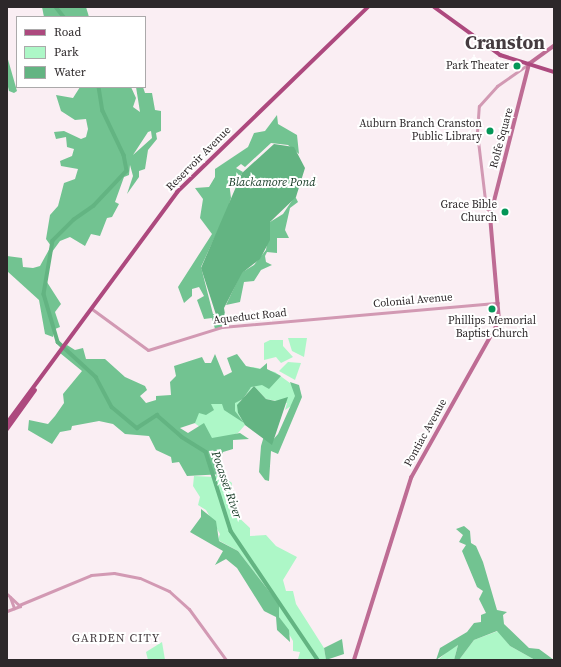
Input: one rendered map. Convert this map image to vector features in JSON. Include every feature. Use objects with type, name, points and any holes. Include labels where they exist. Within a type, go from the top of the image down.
[{"type":"main road","name":"Reservoir Avenue","points":[[7,429],[39,382],[182,186],[368,7]]},
{"type":"main road","points":[[434,7],[493,51],[554,72]]},
{"type":"main road","name":"Pontiac Avenue","points":[[529,64],[554,46]]},
{"type":"main road","name":"Rolfe Square","points":[[490,215],[529,64]]},
{"type":"main road","name":"Pontiac Avenue","points":[[354,660],[411,478],[496,328],[498,303],[490,215]]},
{"type":"main road","name":"Reservoir Avenue","points":[[7,423],[39,382]]},
{"type":"street","name":"Pontiac Avenue","points":[[490,215],[486,208],[477,132],[479,106],[497,86],[529,64]]},
{"type":"street","name":"Colonial Avenue","points":[[330,318],[498,303]]},
{"type":"street","name":"Aqueduct Road","points":[[92,309],[148,350],[222,327],[330,318]]},
{"type":"street","points":[[7,611],[14,607],[18,608],[19,604],[91,575],[114,573],[139,578],[158,585],[180,600],[226,660]]},
{"type":"street","points":[[8,595],[19,604]]},
{"type":"street","points":[[8,595],[14,607]]},
{"type":"green space","points":[[288,338],[307,338],[304,357],[292,351]]},
{"type":"green space","points":[[270,340],[283,340],[283,346],[293,357],[281,363],[276,357],[264,360],[264,343]]},
{"type":"green space","points":[[288,362],[301,363],[295,380],[279,371]]},
{"type":"green space","points":[[253,367],[275,372],[294,386],[296,397],[291,406],[285,410],[287,403],[266,399],[254,386],[240,401],[238,413],[245,425],[238,433],[211,443],[204,430],[189,419],[208,381]]},
{"type":"green space","points":[[219,473],[232,483],[229,498],[235,514],[250,528],[250,536],[266,535],[276,546],[297,557],[283,580],[286,591],[293,591],[296,604],[324,648],[326,660],[298,659],[300,652],[293,651],[293,641],[279,617],[279,604],[238,551],[218,540],[220,534],[206,510],[198,505],[200,497],[193,486],[194,476],[214,477]]},
{"type":"green space","points":[[498,631],[510,646],[535,660],[459,660],[474,640]]},
{"type":"green space","points":[[162,642],[165,660],[148,660],[146,652]]},
{"type":"green space","points":[[458,645],[454,660],[438,660],[449,650]]},
{"type":"shaded area","points":[[42,7],[86,7],[89,16],[44,16]]},
{"type":"shaded area","points":[[7,56],[17,91],[14,93],[9,91],[7,83]]},
{"type":"shaded area","points":[[79,88],[131,88],[136,98],[133,107],[140,112],[136,88],[143,88],[145,93],[152,93],[155,110],[161,111],[161,131],[156,133],[157,139],[148,150],[145,169],[139,171],[139,177],[127,194],[133,176],[130,165],[129,175],[124,177],[115,202],[119,204],[112,217],[107,218],[100,236],[91,234],[85,246],[70,237],[60,241],[52,252],[45,279],[61,304],[55,312],[60,327],[55,329],[53,337],[45,334],[39,300],[7,271],[7,256],[22,258],[23,267],[33,268],[40,266],[51,246],[46,239],[50,215],[58,206],[64,183],[75,179],[78,169],[61,166],[60,161],[72,156],[74,149],[67,147],[66,137],[56,139],[54,132],[64,131],[81,139],[86,137],[88,129],[86,119],[75,120],[61,111],[56,95],[73,98]],"holes":[[[151,131],[152,138],[133,155],[148,132]]]},
{"type":"shaded area","points":[[277,115],[278,124],[297,135],[299,154],[288,145],[271,143],[245,167],[241,164],[236,168],[243,172],[235,184],[229,182],[231,198],[227,211],[201,267],[213,314],[224,319],[224,327],[215,329],[212,318],[204,319],[197,300],[204,296],[199,287],[192,289],[192,296],[184,303],[178,287],[212,234],[200,218],[203,199],[195,188],[209,187],[215,177],[215,169],[248,147],[254,133],[265,131]]},
{"type":"shaded area","points":[[295,196],[298,202],[290,208],[285,230],[289,238],[277,238],[277,253],[267,252],[265,256],[266,262],[272,265],[261,270],[254,281],[244,282],[240,302],[226,305],[241,273],[254,265],[266,250],[270,222],[283,214]]},
{"type":"shaded area","points":[[67,345],[75,350],[83,348],[86,359],[105,359],[125,377],[145,386],[147,390],[140,396],[146,403],[156,400],[156,396],[171,395],[170,382],[176,376],[174,366],[202,357],[205,363],[211,363],[215,354],[224,376],[232,372],[227,358],[237,354],[246,366],[260,369],[267,363],[267,369],[281,376],[269,389],[262,385],[251,387],[243,399],[235,403],[235,411],[244,423],[224,410],[222,404],[211,404],[214,410],[206,415],[199,413],[195,423],[180,428],[188,433],[204,423],[212,438],[240,433],[249,439],[233,440],[233,449],[223,452],[219,462],[224,474],[187,476],[179,462],[172,463],[171,457],[156,450],[149,436],[125,434],[113,424],[99,421],[72,426],[71,430],[60,432],[52,444],[28,430],[29,420],[48,424],[64,403],[63,394],[82,371],[60,353]]},
{"type":"shaded area","points":[[290,382],[299,385],[302,397],[278,454],[271,451],[269,481],[265,480],[259,472],[261,446],[264,436],[272,441],[278,434],[295,396]]},
{"type":"shaded area","points":[[201,509],[216,521],[219,541],[238,551],[279,604],[279,617],[289,630],[290,642],[277,630],[276,617],[264,611],[237,568],[226,559],[215,565],[223,551],[190,532],[201,517]]},
{"type":"shaded area","points":[[464,526],[470,531],[471,543],[476,546],[483,562],[497,610],[507,612],[503,615],[504,624],[529,648],[539,649],[554,660],[535,660],[510,646],[497,631],[474,640],[459,660],[454,660],[458,645],[436,660],[440,648],[467,632],[474,623],[481,622],[481,615],[486,613],[479,599],[483,591],[477,587],[462,551],[466,545],[459,542],[463,535],[456,529]]},
{"type":"shaded area","points":[[342,639],[344,654],[326,660],[324,648]]},
{"type":"water","name":"Blackamore Pond","points":[[274,144],[294,147],[305,168],[296,197],[270,222],[270,240],[260,259],[242,273],[224,308],[226,320],[218,321],[201,268],[242,173]]},
{"type":"water","points":[[254,386],[266,399],[275,401],[288,397],[272,445],[245,425],[238,413],[237,405]]},
{"type":"waterway","name":"Pocasset River","points":[[56,7],[63,16]]},
{"type":"waterway","name":"Pocasset River","points":[[99,88],[103,111],[124,155],[127,171],[94,206],[74,220],[53,241],[44,294],[58,342],[96,377],[112,407],[137,428],[157,415],[182,437],[206,452],[231,531],[318,660]]},
{"type":"place","name":"Park Theater","points":[[517,66]]},
{"type":"place","name":"Auburn Branch Cranston Public Library","points":[[490,131]]},
{"type":"place","name":"Grace Bible Church","points":[[505,212]]},
{"type":"place","name":"Phillips Memorial Baptist Church","points":[[492,309]]},
{"type":"district","name":"Cranston","points":[[505,43]]},
{"type":"district","name":"GARDEN CITY","points":[[116,639]]}]
